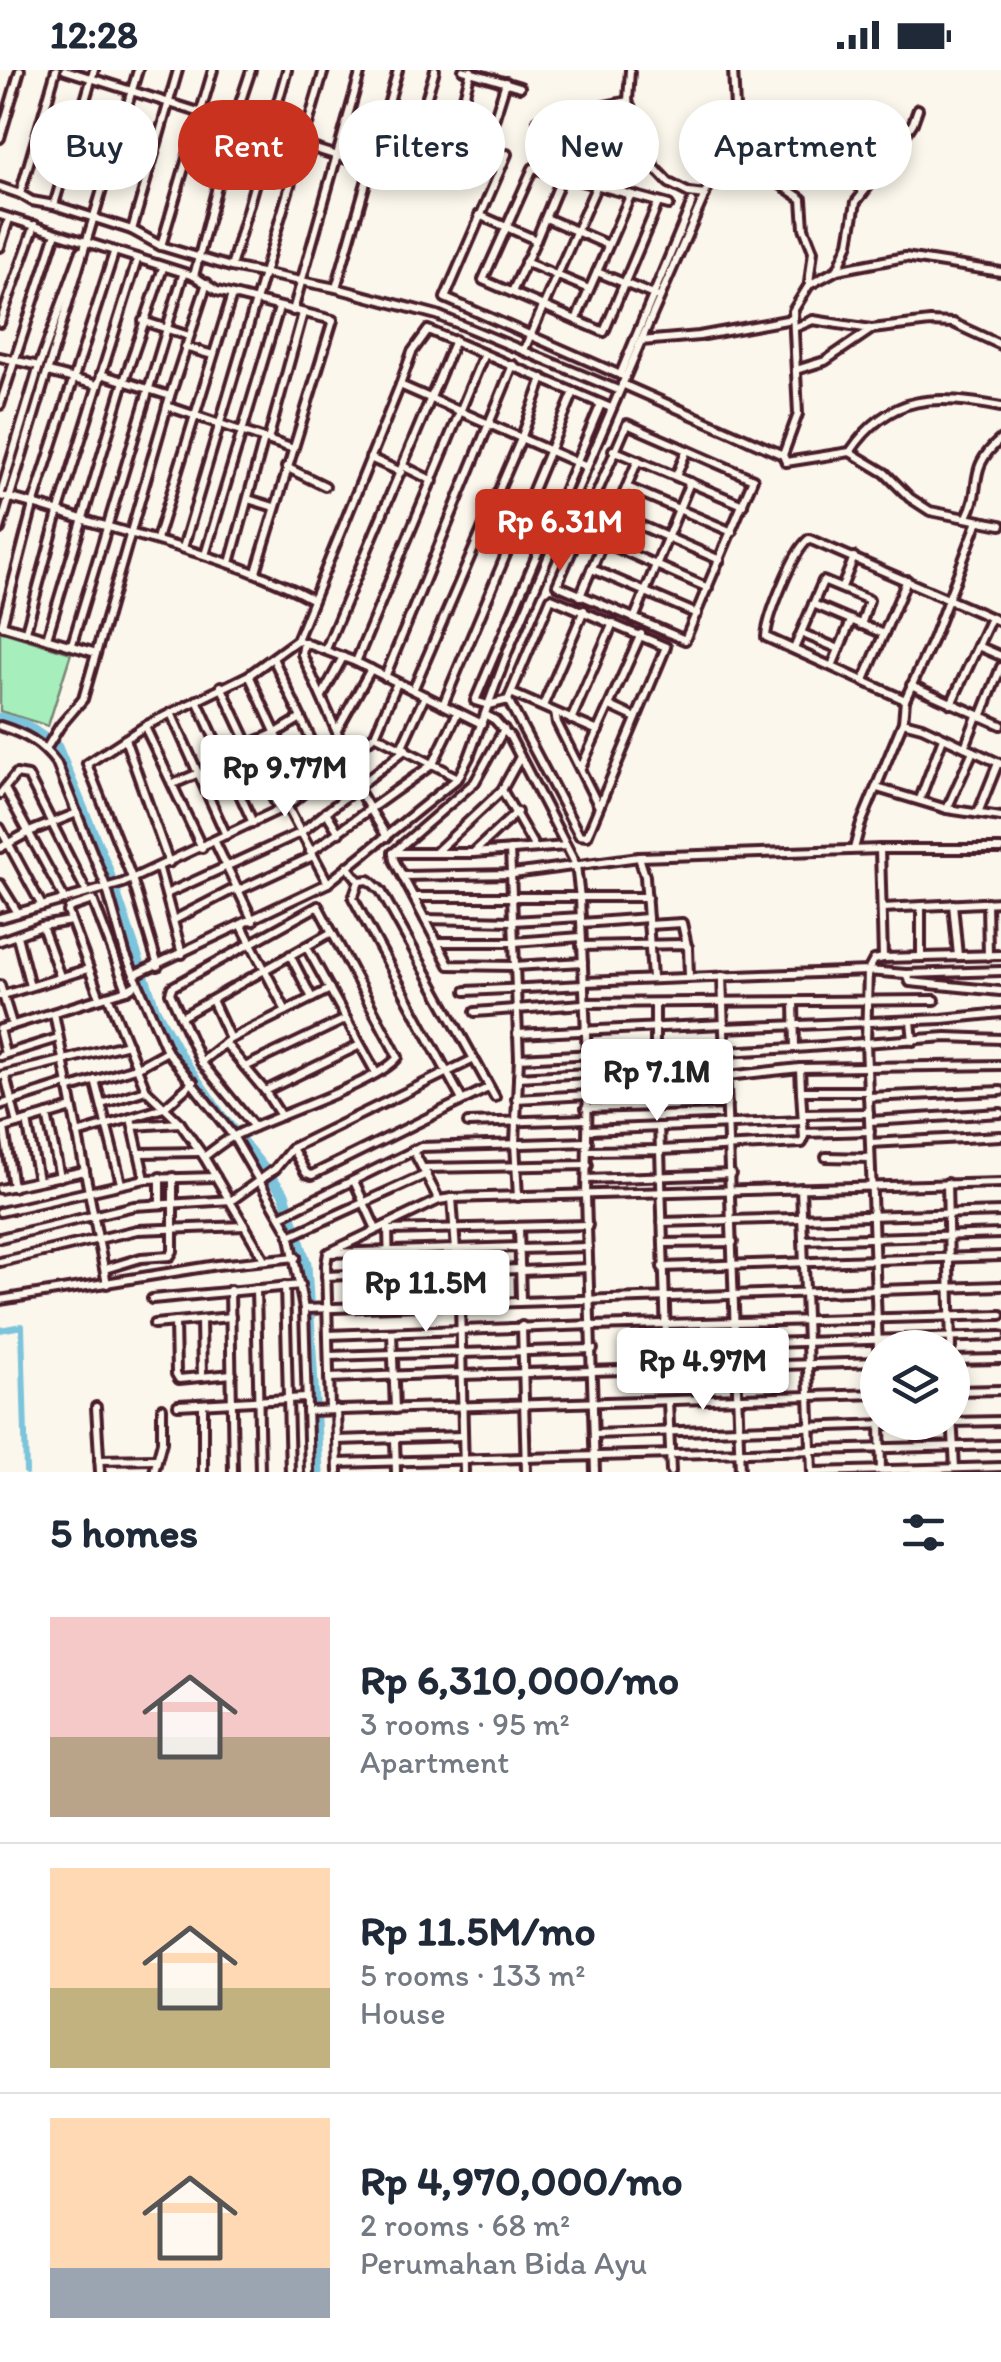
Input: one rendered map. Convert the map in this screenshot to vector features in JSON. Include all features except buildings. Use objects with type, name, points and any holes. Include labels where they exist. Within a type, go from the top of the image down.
[{"type":"street","points":[[0,138],[20,70]]},
{"type":"street","points":[[20,194],[56,70]]},
{"type":"street","points":[[64,70],[178,107]]},
{"type":"street","points":[[54,206],[94,70]]},
{"type":"street","points":[[0,529],[2,497],[40,366],[96,218],[138,70]]},
{"type":"street","points":[[132,230],[178,70]]},
{"type":"street","points":[[204,100],[212,70]]},
{"type":"street","points":[[241,100],[251,70]]},
{"type":"street","points":[[278,100],[287,70]]},
{"type":"street","points":[[314,100],[324,70]]},
{"type":"street","points":[[292,311],[361,70]]},
{"type":"street","points":[[389,100],[398,70]]},
{"type":"street","points":[[426,100],[435,70]]},
{"type":"street","points":[[628,100],[630,70]]},
{"type":"street","points":[[733,70],[735,100]]},
{"type":"street","points":[[462,100],[469,71],[520,86]]},
{"type":"street","points":[[500,100],[506,82]]},
{"type":"street","points":[[838,270],[852,234],[853,209],[862,191],[886,166],[918,109]]},
{"type":"street","points":[[319,148],[339,155]]},
{"type":"street","points":[[507,154],[444,298],[783,456],[786,462],[850,452],[884,473],[930,511],[1001,525]]},
{"type":"street","points":[[659,173],[690,193],[705,195]]},
{"type":"street","points":[[0,187],[231,267],[336,288],[437,315],[524,350],[621,382]]},
{"type":"street","points":[[525,187],[484,280],[604,332],[658,203]]},
{"type":"street","points":[[162,246],[178,190]]},
{"type":"street","points":[[194,276],[217,190]]},
{"type":"street","points":[[231,267],[252,190]]},
{"type":"street","points":[[183,548],[287,190]]},
{"type":"street","points":[[336,288],[364,190]]},
{"type":"street","points":[[512,292],[557,190]]},
{"type":"street","points":[[524,350],[594,190]]},
{"type":"street","points":[[610,190],[669,205]]},
{"type":"street","points":[[621,382],[656,295],[707,190]]},
{"type":"street","points":[[788,190],[802,200],[804,228],[813,251],[808,285]]},
{"type":"street","points":[[576,320],[630,196]]},
{"type":"street","points":[[500,701],[692,202]]},
{"type":"street","points":[[479,215],[536,240]]},
{"type":"street","points":[[0,216],[194,276],[232,295],[333,320],[274,507],[262,574]]},
{"type":"street","points":[[546,218],[608,245]]},
{"type":"street","points":[[0,247],[10,219]]},
{"type":"street","points":[[0,322],[35,225]]},
{"type":"street","points":[[0,405],[56,234]]},
{"type":"street","points":[[2,497],[48,372],[86,242]]},
{"type":"street","points":[[96,652],[1,624],[72,378],[114,253]]},
{"type":"street","points":[[783,456],[798,414],[793,323],[798,298],[808,285],[838,270],[905,257],[1001,272]]},
{"type":"street","points":[[26,631],[58,513],[137,260]]},
{"type":"street","points":[[526,262],[590,289]]},
{"type":"street","points":[[47,638],[124,381],[163,268]]},
{"type":"street","points":[[597,272],[656,295]]},
{"type":"street","points":[[72,644],[183,275]]},
{"type":"street","points":[[47,747],[83,699],[170,396],[207,283]]},
{"type":"street","points":[[157,539],[232,295]]},
{"type":"street","points":[[205,555],[279,308]]},
{"type":"street","points":[[230,563],[303,313]]},
{"type":"street","points":[[641,340],[812,320],[872,329],[953,323],[1001,345]]},
{"type":"street","points":[[143,321],[189,336]]},
{"type":"street","points":[[796,370],[825,361],[872,329]]},
{"type":"street","points":[[387,838],[356,788],[300,641],[312,599],[412,352],[428,330],[611,408]]},
{"type":"street","points":[[326,650],[455,340]]},
{"type":"street","points":[[185,347],[213,355]]},
{"type":"street","points":[[356,662],[484,354]]},
{"type":"street","points":[[0,358],[40,366]]},
{"type":"street","points":[[385,677],[513,365]]},
{"type":"street","points":[[48,372],[97,385]]},
{"type":"street","points":[[101,374],[170,396]]},
{"type":"street","points":[[414,690],[543,378]]},
{"type":"street","points":[[400,385],[587,467]]},
{"type":"street","points":[[443,705],[574,392]]},
{"type":"street","points":[[850,452],[862,433],[880,417],[914,401],[944,398],[1001,408]]},
{"type":"street","points":[[468,717],[601,404]]},
{"type":"street","points":[[168,406],[291,448]]},
{"type":"street","points":[[626,424],[753,480],[684,640],[557,585],[614,450],[626,424]]},
{"type":"street","points":[[967,517],[974,498],[975,474],[1001,439]]},
{"type":"street","points":[[614,450],[743,505]]},
{"type":"street","points":[[676,476],[687,450]]},
{"type":"street","points":[[370,458],[432,481]]},
{"type":"street","points":[[580,596],[638,460]]},
{"type":"street","points":[[286,468],[326,486]]},
{"type":"street","points":[[634,620],[690,482]]},
{"type":"street","points":[[627,486],[732,532]]},
{"type":"street","points":[[2,497],[131,531],[230,563],[312,599]]},
{"type":"street","points":[[576,497],[720,560]]},
{"type":"street","points":[[248,499],[274,507]]},
{"type":"street","points":[[854,850],[903,722],[904,700],[978,521]]},
{"type":"street","points":[[904,700],[768,639],[765,632],[803,544],[809,539],[1001,622]]},
{"type":"street","points":[[604,542],[708,588]]},
{"type":"street","points":[[842,587],[854,558]]},
{"type":"street","points":[[592,569],[697,614]]},
{"type":"street","points":[[864,680],[907,580]]},
{"type":"street","points":[[794,649],[823,581],[869,600],[860,625]]},
{"type":"street","points":[[136,974],[328,883],[458,778],[486,714],[500,701],[551,598],[641,634],[666,650],[587,836],[582,838],[500,701]]},
{"type":"street","points":[[813,604],[884,634]]},
{"type":"street","points":[[543,706],[584,610]]},
{"type":"street","points":[[952,704],[991,618]]},
{"type":"street","points":[[832,666],[851,621]]},
{"type":"street","points":[[571,720],[613,623]]},
{"type":"street","points":[[801,632],[839,649]]},
{"type":"street","points":[[581,768],[641,634]]},
{"type":"street","points":[[300,641],[356,662],[482,724]]},
{"type":"street","points":[[156,966],[132,878],[87,764],[145,726],[249,675],[300,641]]},
{"type":"street","points":[[978,646],[1001,656]]},
{"type":"street","points":[[321,697],[344,657]]},
{"type":"street","points":[[273,658],[327,774]]},
{"type":"street","points":[[947,809],[979,716],[1001,667]]},
{"type":"street","points":[[337,731],[370,669]]},
{"type":"street","points":[[249,675],[302,793]]},
{"type":"street","points":[[0,918],[123,883],[283,808],[376,735],[397,683]]},
{"type":"street","points":[[911,685],[1001,726]]},
{"type":"street","points":[[221,686],[283,808],[328,883]]},
{"type":"street","points":[[166,894],[300,833],[404,748],[425,696]]},
{"type":"street","points":[[197,700],[253,823]]},
{"type":"street","points":[[475,701],[543,706],[598,731]]},
{"type":"street","points":[[610,706],[636,718]]},
{"type":"street","points":[[174,920],[312,854],[433,764],[458,712]]},
{"type":"street","points":[[171,713],[226,835]]},
{"type":"street","points":[[556,713],[557,723],[599,806]]},
{"type":"street","points":[[486,714],[504,728],[576,865],[584,984],[586,1196],[596,1472]]},
{"type":"street","points":[[223,755],[301,718]]},
{"type":"street","points":[[903,722],[999,763],[978,813]]},
{"type":"street","points":[[0,726],[47,747],[57,764],[109,888],[137,984],[167,1051],[236,1135],[287,1213],[296,1234],[296,1257],[307,1308],[306,1398],[312,1410],[309,1472]]},
{"type":"street","points":[[145,726],[202,848]]},
{"type":"street","points":[[393,853],[474,782],[504,728]]},
{"type":"street","points":[[376,735],[458,778]]},
{"type":"street","points":[[920,798],[943,738]]},
{"type":"street","points":[[125,739],[169,863]]},
{"type":"street","points":[[436,853],[502,790],[520,756]]},
{"type":"street","points":[[173,784],[227,765]]},
{"type":"street","points":[[65,900],[2,791],[16,774],[26,774],[87,893]]},
{"type":"street","points":[[540,794],[552,787]]},
{"type":"street","points":[[877,788],[947,809],[1001,817]]},
{"type":"street","points":[[502,790],[536,848]]},
{"type":"street","points":[[326,812],[339,833]]},
{"type":"street","points":[[474,853],[517,812]]},
{"type":"street","points":[[0,848],[77,813]]},
{"type":"street","points":[[0,828],[42,906]]},
{"type":"street","points":[[214,842],[253,921]]},
{"type":"street","points":[[393,853],[474,853],[566,846]]},
{"type":"street","points":[[403,876],[512,874],[639,856],[880,848],[1001,849]]},
{"type":"street","points":[[880,848],[883,958]]},
{"type":"street","points":[[510,850],[519,1058],[515,1121],[518,1197]]},
{"type":"street","points":[[393,853],[449,964],[583,962]]},
{"type":"street","points":[[639,856],[647,897],[652,978]]},
{"type":"street","points":[[347,866],[358,880]]},
{"type":"street","points":[[158,868],[182,954]]},
{"type":"street","points":[[358,880],[369,880],[382,892],[495,1097]]},
{"type":"street","points":[[358,880],[353,898],[462,1100]]},
{"type":"street","points":[[0,884],[18,913]]},
{"type":"street","points":[[413,897],[647,897]]},
{"type":"street","points":[[127,990],[96,901],[69,908],[88,969],[128,1044],[146,1090],[180,1123],[202,1154],[264,1259]]},
{"type":"street","points":[[988,902],[988,956]]},
{"type":"street","points":[[883,908],[1001,902]]},
{"type":"street","points":[[953,904],[958,956]]},
{"type":"street","points":[[140,1153],[202,1154],[395,1062],[398,1053],[318,906],[172,987],[170,993],[200,1062],[254,1127]]},
{"type":"street","points":[[921,907],[922,957]]},
{"type":"street","points":[[425,919],[682,924],[688,947],[688,976]]},
{"type":"street","points":[[0,941],[42,926],[71,921]]},
{"type":"street","points":[[42,926],[60,976]]},
{"type":"street","points":[[242,926],[286,1011]]},
{"type":"street","points":[[181,1017],[332,932]]},
{"type":"street","points":[[17,936],[30,986]]},
{"type":"street","points":[[437,942],[674,942],[688,947]]},
{"type":"street","points":[[306,946],[376,1074]]},
{"type":"street","points":[[290,955],[312,998]]},
{"type":"street","points":[[878,1330],[866,1044],[868,971],[874,960],[883,958],[1001,955]]},
{"type":"street","points":[[2,995],[88,969]]},
{"type":"street","points":[[466,991],[688,976],[1001,972]]},
{"type":"street","points":[[906,974],[910,982],[932,986],[1000,991]]},
{"type":"street","points":[[722,976],[740,1472]]},
{"type":"street","points":[[58,1038],[2,1055],[0,1031],[12,1024],[137,984]]},
{"type":"street","points":[[0,985],[12,1024]]},
{"type":"street","points":[[200,1062],[227,1041],[330,989]]},
{"type":"street","points":[[212,1000],[227,1041],[282,1116]]},
{"type":"street","points":[[475,1012],[516,1012],[584,1004],[934,1000]]},
{"type":"street","points":[[794,1002],[794,1048]]},
{"type":"street","points":[[655,1003],[655,1049]]},
{"type":"street","points":[[54,1013],[107,1284]]},
{"type":"street","points":[[518,1034],[584,1028],[794,1027],[1001,1013]]},
{"type":"street","points":[[245,1067],[346,1018]]},
{"type":"street","points":[[942,1019],[946,1038]]},
{"type":"street","points":[[911,1020],[913,1041]]},
{"type":"street","points":[[519,1058],[655,1049],[794,1048],[1001,1038]]},
{"type":"street","points":[[17,1124],[2,1076],[128,1044]]},
{"type":"street","points":[[265,1091],[360,1045]]},
{"type":"street","points":[[0,1104],[95,1080],[138,1066],[167,1051]]},
{"type":"street","points":[[0,1238],[160,1202],[232,1200],[272,1171],[292,1148],[474,1059]]},
{"type":"street","points":[[518,1076],[727,1076],[800,1068],[1001,1065]]},
{"type":"street","points":[[588,1151],[802,1143],[800,1068]]},
{"type":"street","points":[[95,1080],[121,1183]]},
{"type":"street","points":[[132,1122],[164,1108],[193,1082]]},
{"type":"street","points":[[292,1148],[306,1173],[312,1175],[488,1088]]},
{"type":"street","points":[[102,1104],[146,1090]]},
{"type":"street","points":[[801,1091],[1001,1091]]},
{"type":"street","points":[[516,1099],[587,1095]]},
{"type":"street","points":[[586,1108],[728,1104]]},
{"type":"street","points":[[13,1187],[2,1128],[72,1108]]},
{"type":"street","points":[[588,1130],[803,1118],[1001,1113]]},
{"type":"street","points":[[47,1116],[60,1177]]},
{"type":"street","points":[[468,1123],[587,1119]]},
{"type":"street","points":[[26,1121],[38,1180]]},
{"type":"street","points":[[132,1122],[145,1178]]},
{"type":"street","points":[[77,1134],[132,1122],[180,1123]]},
{"type":"street","points":[[658,1127],[667,1370]]},
{"type":"street","points":[[804,1133],[870,1131]]},
{"type":"street","points":[[870,1143],[1001,1136]]},
{"type":"street","points":[[287,1213],[427,1146],[588,1142]]},
{"type":"street","points":[[413,1150],[440,1200]]},
{"type":"street","points":[[826,1158],[870,1158]]},
{"type":"street","points":[[296,1234],[426,1171],[588,1165]]},
{"type":"street","points":[[0,1189],[85,1171]]},
{"type":"street","points":[[588,1179],[730,1174]]},
{"type":"street","points":[[160,1177],[160,1202]]},
{"type":"street","points":[[104,1269],[140,1258],[170,1256],[173,1177]]},
{"type":"street","points":[[0,1212],[145,1178],[217,1177]]},
{"type":"street","points":[[354,1180],[376,1230]]},
{"type":"street","points":[[947,1182],[950,1330]]},
{"type":"street","points":[[328,1253],[440,1200],[452,1198],[1001,1183]]},
{"type":"street","points":[[801,1188],[813,1472],[1001,1467]]},
{"type":"street","points":[[452,1198],[460,1303],[464,1472]]},
{"type":"street","points":[[662,1222],[1001,1212]]},
{"type":"street","points":[[388,1227],[588,1225]]},
{"type":"street","points":[[0,1262],[137,1230],[245,1226]]},
{"type":"street","points":[[388,1227],[391,1305]]},
{"type":"street","points":[[520,1227],[522,1300]]},
{"type":"street","points":[[804,1240],[1001,1234]]},
{"type":"street","points":[[663,1243],[732,1242]]},
{"type":"street","points":[[328,1253],[588,1247]]},
{"type":"street","points":[[328,1253],[329,1378],[338,1468],[396,1460],[1001,1445]]},
{"type":"street","points":[[662,1267],[1001,1256]]},
{"type":"street","points":[[0,1300],[296,1257]]},
{"type":"street","points":[[326,1276],[589,1268]]},
{"type":"street","points":[[152,1299],[301,1285]]},
{"type":"street","points":[[284,1286],[290,1472]]},
{"type":"street","points":[[307,1308],[1001,1286]]},
{"type":"street","points":[[256,1289],[260,1472]]},
{"type":"street","points":[[230,1290],[232,1472]]},
{"type":"street","points":[[328,1335],[522,1326],[1001,1316]]},
{"type":"street","points":[[154,1324],[230,1317]]},
{"type":"street","points":[[201,1320],[202,1377]]},
{"type":"street","points":[[175,1322],[179,1378],[232,1374]]},
{"type":"street","points":[[522,1326],[526,1472]]},
{"type":"street","points":[[392,1333],[395,1408]]},
{"type":"street","points":[[970,1337],[1001,1336]]},
{"type":"street","points":[[736,1344],[860,1343]]},
{"type":"street","points":[[329,1356],[593,1349]]},
{"type":"street","points":[[970,1360],[1001,1359]]},
{"type":"street","points":[[329,1378],[860,1363]]},
{"type":"street","points":[[970,1391],[1001,1390]]},
{"type":"street","points":[[312,1410],[860,1395]]},
{"type":"street","points":[[178,1406],[306,1398]]},
{"type":"street","points":[[668,1401],[671,1472]]},
{"type":"street","points":[[203,1406],[204,1472]]},
{"type":"street","points":[[96,1407],[100,1472]]},
{"type":"street","points":[[154,1472],[162,1442],[162,1408]]},
{"type":"street","points":[[970,1420],[1001,1421]]},
{"type":"street","points":[[594,1434],[860,1425]]},
{"type":"street","points":[[337,1440],[462,1436]]},
{"type":"street","points":[[395,1439],[396,1472]]},
{"type":"street","points":[[881,1440],[882,1471]]},
{"type":"street","points":[[953,1440],[955,1468]]},
{"type":"street","points":[[100,1460],[156,1459]]},
{"type":"green space","points":[[0,631],[71,653],[48,726],[0,711]]},
{"type":"waterway","points":[[0,718],[25,725],[57,747],[106,865],[155,1010],[180,1056],[222,1117],[284,1194],[306,1264],[318,1472]]},
{"type":"waterway","points":[[0,1330],[22,1326],[26,1472]]}]
